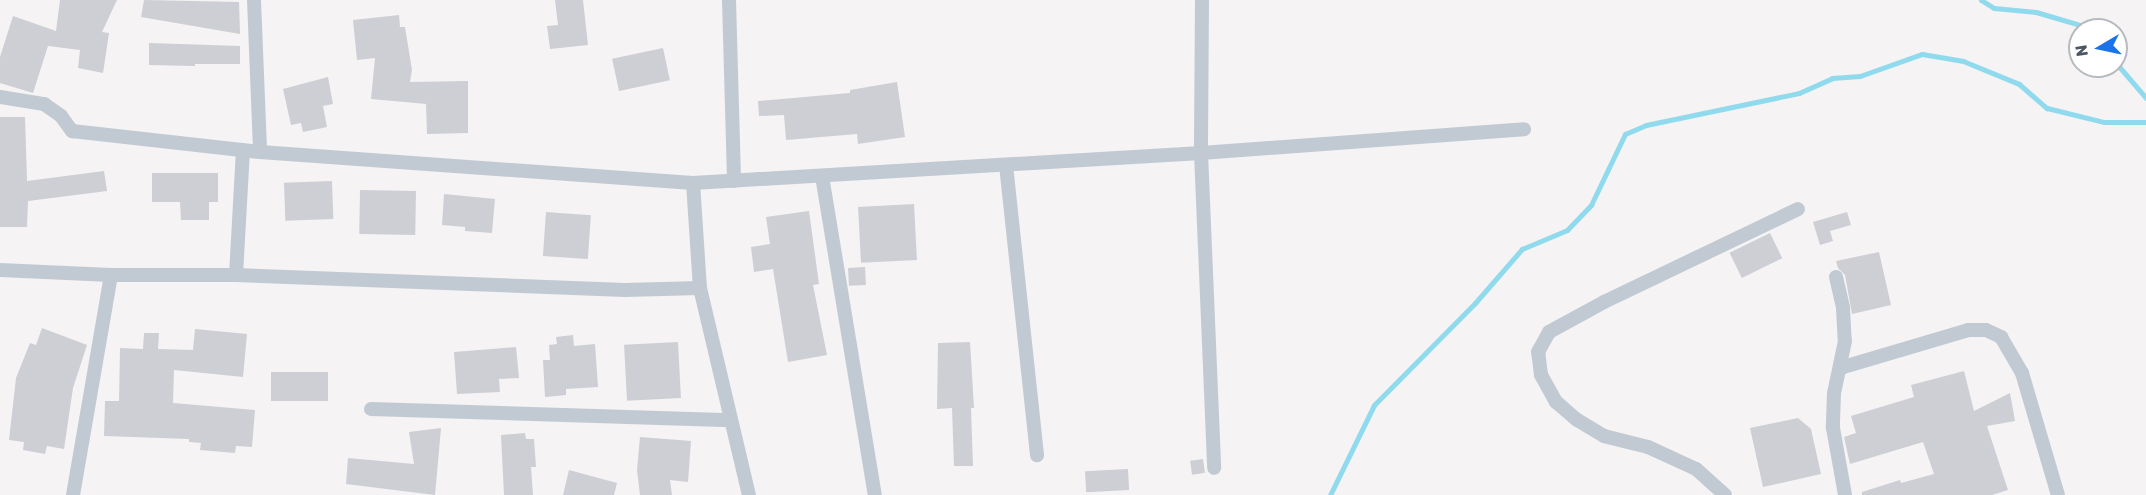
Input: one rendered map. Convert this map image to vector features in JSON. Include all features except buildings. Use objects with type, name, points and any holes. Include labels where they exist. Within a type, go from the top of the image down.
[{"type":"street","points":[[254,0],[260,152]]},
{"type":"street","points":[[729,0],[734,181]]},
{"type":"street","points":[[1202,0],[1201,153],[1214,468]]},
{"type":"street","points":[[0,97],[44,104],[61,116],[72,131],[260,152],[693,183],[1201,153],[1524,129]]},
{"type":"street","points":[[236,275],[243,150]]},
{"type":"street","points":[[1006,165],[1037,455]]},
{"type":"street","points":[[822,176],[874,495]]},
{"type":"street","points":[[693,183],[700,288],[749,495]]},
{"type":"street","points":[[1725,495],[1696,469],[1648,447],[1604,436],[1577,420],[1556,402],[1542,375],[1538,352],[1549,332],[1604,302],[1798,209]]},
{"type":"street","points":[[0,270],[111,275],[236,275],[626,290],[700,288]]},
{"type":"street","points":[[73,495],[111,275]]},
{"type":"street","points":[[1836,277],[1843,308],[1845,341],[1834,393],[1833,428],[1845,495]]},
{"type":"street","points":[[1840,368],[1968,330],[1986,330],[2001,337],[2022,373],[2058,495]]},
{"type":"street","points":[[371,409],[731,420]]},
{"type":"waterway","points":[[1981,0],[1994,8],[2036,12],[2068,21]]},
{"type":"waterway","points":[[1330,495],[1374,405],[1475,303],[1522,249],[1567,230],[1591,205],[1625,134],[1646,125],[1799,93],[1832,78],[1860,76],[1922,54],[1963,61],[2019,84],[2047,108],[2104,122],[2146,122]]},
{"type":"waterway","points":[[2128,77],[2146,98]]}]
